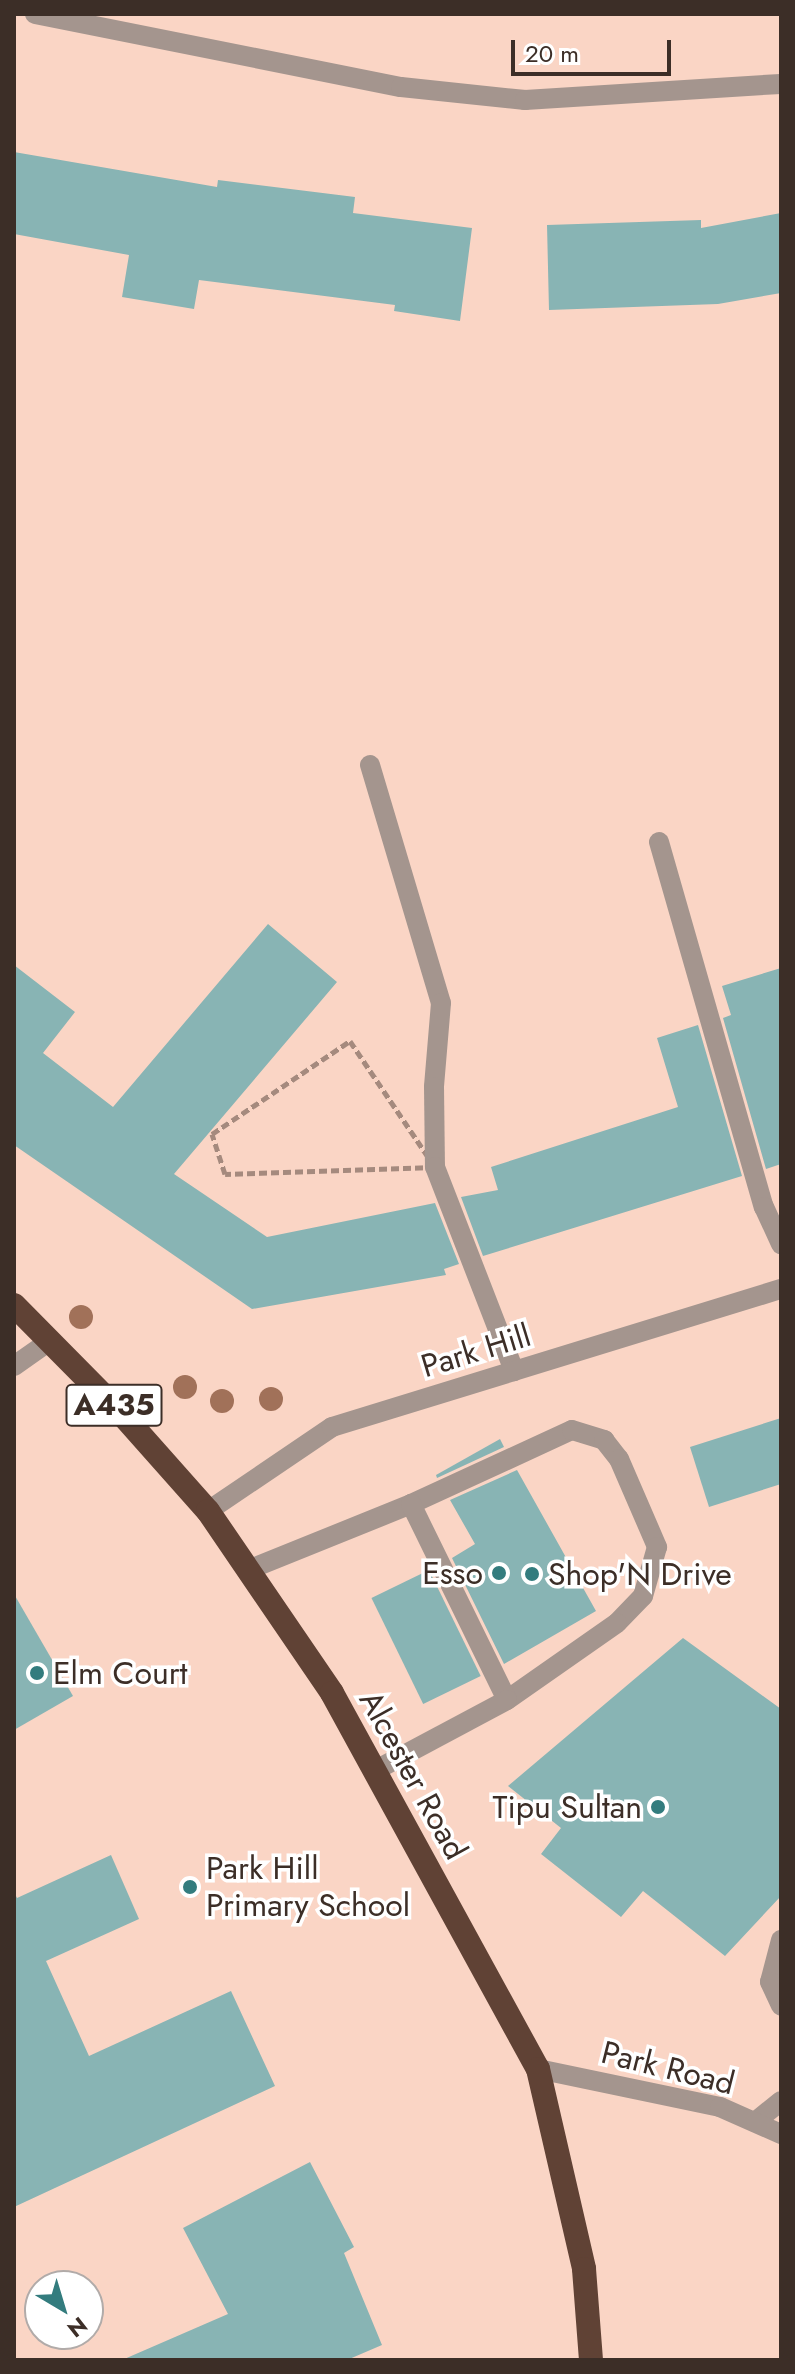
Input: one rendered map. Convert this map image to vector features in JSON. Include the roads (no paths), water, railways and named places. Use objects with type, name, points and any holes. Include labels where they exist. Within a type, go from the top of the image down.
[{"type":"highway","name":"Alcester Road","points":[[14,1305],[51,1340],[208,1511],[332,1693],[538,2069],[584,2269],[591,2360]]},
{"type":"street","points":[[35,14],[401,87],[525,100],[781,84]]},
{"type":"street","points":[[370,765],[441,1003],[434,1087],[435,1167],[514,1371]]},
{"type":"street","points":[[659,842],[764,1207],[781,1244]]},
{"type":"street","name":"Park Hill","points":[[208,1511],[332,1427],[781,1289]]},
{"type":"street","points":[[14,1366],[51,1340]]},
{"type":"street","points":[[248,1570],[411,1504],[572,1430],[604,1440],[619,1459],[657,1547],[643,1596],[617,1623],[507,1700],[374,1771]]},
{"type":"street","points":[[411,1504],[507,1700]]},
{"type":"street","points":[[781,1940],[770,1982],[781,2006]]},
{"type":"street","name":"Park Road","points":[[538,2069],[720,2107],[781,2134]]},
{"type":"street","points":[[755,2122],[781,2101]]},
{"type":"place","name":"Esso","points":[[499,1573]]},
{"type":"place","name":"Shop'N Drive","points":[[532,1574]]},
{"type":"place","name":"Elm Court","points":[[37,1673]]},
{"type":"place","name":"Tipu Sultan","points":[[658,1807]]},
{"type":"place","name":"Park Hill Primary School","points":[[190,1887]]}]
